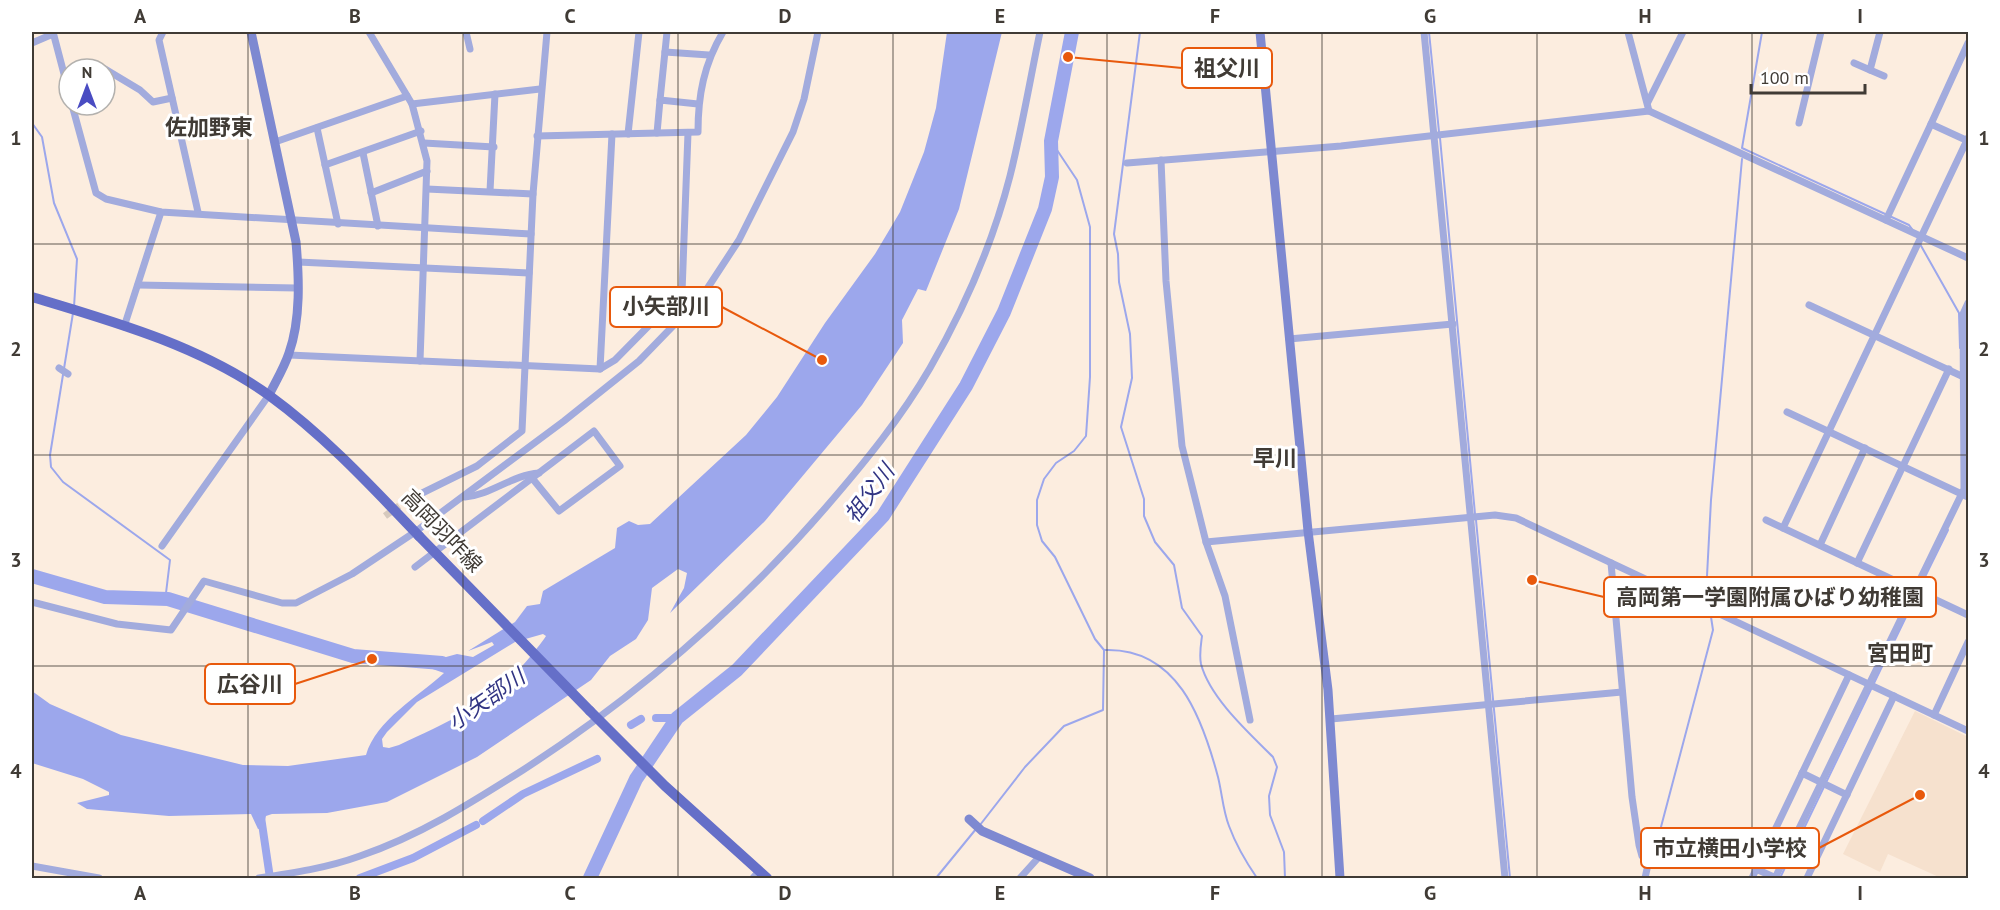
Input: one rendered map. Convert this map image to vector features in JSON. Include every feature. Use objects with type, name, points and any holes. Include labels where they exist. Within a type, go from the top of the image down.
[{"type":"main road","name":"高岡羽咋線","points":[[32,297],[124,327],[198,356],[269,395],[333,447],[626,748],[760,876]]},
{"type":"street","points":[[163,32],[159,40],[198,212]]},
{"type":"street","points":[[162,546],[269,395],[289,355],[294,334],[298,261],[292,221],[251,32]]},
{"type":"street","points":[[369,32],[412,104],[424,143],[427,171],[420,361]]},
{"type":"street","points":[[466,32],[471,49]]},
{"type":"street","points":[[406,501],[477,466],[522,431],[533,194],[540,88],[547,32]]},
{"type":"street","points":[[628,134],[639,32]]},
{"type":"street","points":[[657,133],[667,32]]},
{"type":"street","points":[[537,136],[698,132],[698,104],[709,55],[723,32]]},
{"type":"street","points":[[32,602],[117,624],[171,630],[204,580],[282,603],[296,603],[352,574],[418,534],[639,361],[703,295],[739,240],[793,132],[804,99],[818,32]]},
{"type":"street","points":[[259,879],[302,872],[360,856],[417,833],[472,803],[599,720],[689,646],[781,557],[864,463],[930,369],[953,323],[992,231],[1009,177],[1040,32]]},
{"type":"street","points":[[1260,32],[1308,531],[1331,719],[1334,819],[1340,879]]},
{"type":"street","points":[[1424,32],[1437,135],[1453,324],[1475,516],[1505,879]]},
{"type":"street","points":[[1628,32],[1649,111]]},
{"type":"street","points":[[1648,102],[1683,32]]},
{"type":"street","points":[[1799,123],[1821,32]]},
{"type":"street","points":[[1870,70],[1880,32]]},
{"type":"street","points":[[32,43],[53,33],[59,57]]},
{"type":"street","points":[[1886,220],[1968,43]]},
{"type":"street","points":[[665,52],[709,55]]},
{"type":"street","points":[[1854,63],[1884,76]]},
{"type":"street","points":[[117,76],[140,90],[153,102],[172,98]]},
{"type":"street","points":[[412,104],[540,88]]},
{"type":"street","points":[[490,191],[495,94]]},
{"type":"street","points":[[275,142],[407,96]]},
{"type":"street","points":[[660,100],[698,104]]},
{"type":"street","points":[[1127,163],[1437,135],[1649,111],[1968,258]]},
{"type":"street","points":[[75,117],[96,193],[106,199],[161,212],[198,212],[292,221],[531,234]]},
{"type":"street","points":[[1783,528],[1920,235],[1968,140],[1931,123]]},
{"type":"street","points":[[317,128],[338,224]]},
{"type":"street","points":[[325,165],[421,131]]},
{"type":"street","points":[[289,355],[600,369],[615,360],[681,292],[688,133]]},
{"type":"street","points":[[600,369],[612,135]]},
{"type":"street","points":[[424,143],[494,147]]},
{"type":"street","points":[[363,153],[378,226]]},
{"type":"street","points":[[1161,160],[1168,300],[1182,446],[1206,542],[1225,596],[1250,720]]},
{"type":"street","points":[[371,194],[427,171]]},
{"type":"street","points":[[426,189],[533,194]]},
{"type":"street","points":[[124,327],[161,212]]},
{"type":"street","points":[[298,261],[529,273]]},
{"type":"street","points":[[138,285],[297,288]]},
{"type":"street","points":[[1756,869],[1776,879],[1914,589],[1965,495],[1966,378],[1963,314],[1968,303]]},
{"type":"street","points":[[1809,305],[1966,378]]},
{"type":"street","points":[[1289,339],[1453,324]]},
{"type":"street","points":[[59,368],[68,374]]},
{"type":"street","points":[[1857,562],[1949,369]]},
{"type":"street","points":[[1787,412],[1965,495]]},
{"type":"street","points":[[415,567],[532,478],[539,473],[594,431],[620,466],[559,511],[532,478]]},
{"type":"street","points":[[1820,545],[1865,448]]},
{"type":"street","points":[[465,497],[476,496],[526,474],[539,473]]},
{"type":"street","points":[[1206,542],[1495,514],[1516,518],[1968,731]]},
{"type":"street","points":[[1766,520],[1968,615]]},
{"type":"street","points":[[1611,563],[1639,845],[1642,856],[1649,860],[1644,879]]},
{"type":"street","points":[[1934,714],[1968,642]]},
{"type":"street","points":[[1752,879],[1849,675]]},
{"type":"street","points":[[1331,719],[1622,692]]},
{"type":"street","points":[[1807,879],[1894,696]]},
{"type":"street","points":[[1802,774],[1847,795]]},
{"type":"street","points":[[976,825],[1039,857],[1090,879]]},
{"type":"street","points":[[1020,879],[1039,857]]},
{"type":"street","points":[[32,866],[99,879]]},
{"type":"shaded area","points":[[1915,711],[1968,737],[1968,873],[1966,878],[1941,878],[1888,854],[1880,872],[1843,854]]},
{"type":"water","points":[[947,32],[1002,32],[959,209],[926,291],[918,289],[902,320],[903,343],[862,405],[765,521],[670,613],[684,588],[687,573],[678,569],[652,588],[648,620],[636,639],[610,656],[591,680],[477,757],[387,802],[327,813],[272,814],[266,816],[263,828],[258,829],[251,814],[169,816],[87,809],[77,803],[109,795],[109,792],[83,779],[32,763],[32,691],[50,704],[121,735],[243,765],[288,766],[366,755],[371,742],[388,720],[444,673],[424,666],[424,656],[446,657],[457,654],[473,657],[494,645],[492,642],[468,651],[515,622],[527,606],[540,604],[543,591],[615,548],[617,528],[629,521],[638,525],[650,524],[746,435],[777,397],[825,323],[875,254],[900,212],[924,152],[936,108]],"holes":[[[543,634],[546,636],[512,677],[479,703],[443,724],[399,745],[383,747],[382,739],[387,732],[417,702],[515,642]]]},
{"type":"waterway","name":"祖父川","points":[[590,878],[636,779],[677,718],[737,670],[883,516],[966,386],[1004,312],[1045,209],[1052,177],[1051,141],[1072,32]]},
{"type":"waterway","points":[[1140,32],[1114,234],[1118,254],[1119,282],[1130,334],[1132,378],[1121,427],[1144,499],[1144,516],[1155,542],[1174,565],[1182,608],[1202,636],[1200,661],[1206,677],[1221,702],[1273,757],[1277,767],[1269,796],[1270,815],[1284,852],[1285,878]]},
{"type":"waterway","points":[[1429,32],[1439,132]]},
{"type":"waterway","points":[[1762,32],[1742,148],[1909,225],[1912,229]]},
{"type":"waterway","points":[[32,123],[42,137],[54,203],[77,259],[74,307]]},
{"type":"waterway","points":[[1440,138],[1475,514]]},
{"type":"waterway","points":[[980,825],[1025,767],[1064,726],[1103,710],[1104,650],[1095,639],[1055,557],[1042,541],[1037,525],[1037,500],[1044,479],[1056,463],[1074,451],[1086,436],[1090,377],[1090,227],[1077,180],[1051,141]]},
{"type":"waterway","points":[[1708,603],[1706,595],[1711,500],[1742,159]]},
{"type":"waterway","points":[[1920,244],[1959,313],[1960,348]]},
{"type":"waterway","points":[[73,313],[50,455],[51,467],[63,482],[170,560],[166,593],[168,599]]},
{"type":"waterway","points":[[1476,520],[1510,878]]},
{"type":"waterway","points":[[1919,589],[1948,530]]},
{"type":"waterway","points":[[32,576],[105,597],[168,599],[353,656],[442,663]]},
{"type":"waterway","points":[[1780,878],[1917,594]]},
{"type":"waterway","points":[[1652,861],[1713,630],[1711,617]]},
{"type":"waterway","points":[[1104,650],[1129,652],[1150,660],[1168,673],[1182,690],[1204,731],[1232,833],[1257,878]]},
{"type":"waterway","points":[[656,718],[677,718]]},
{"type":"waterway","points":[[631,725],[641,719]]},
{"type":"waterway","points":[[483,821],[523,794],[597,759]]},
{"type":"waterway","points":[[261,817],[270,878]]},
{"type":"waterway","points":[[360,878],[413,858],[476,825]]},
{"type":"waterway","points":[[936,878],[976,829]]},
{"type":"tunnel","points":[[385,516],[406,501]]},
{"type":"place","name":"祖父川","points":[[1068,57]]},
{"type":"place","name":"小矢部川","points":[[822,360]]},
{"type":"place","name":"高岡第一学園附属ひばり幼稚園","points":[[1532,580]]},
{"type":"place","name":"広谷川","points":[[372,659]]},
{"type":"place","name":"市立横田小学校","points":[[1920,795]]},
{"type":"district","name":"佐加野東","points":[[209,127]]},
{"type":"district","name":"早川","points":[[1275,458]]},
{"type":"district","name":"宮田町","points":[[1900,653]]}]
